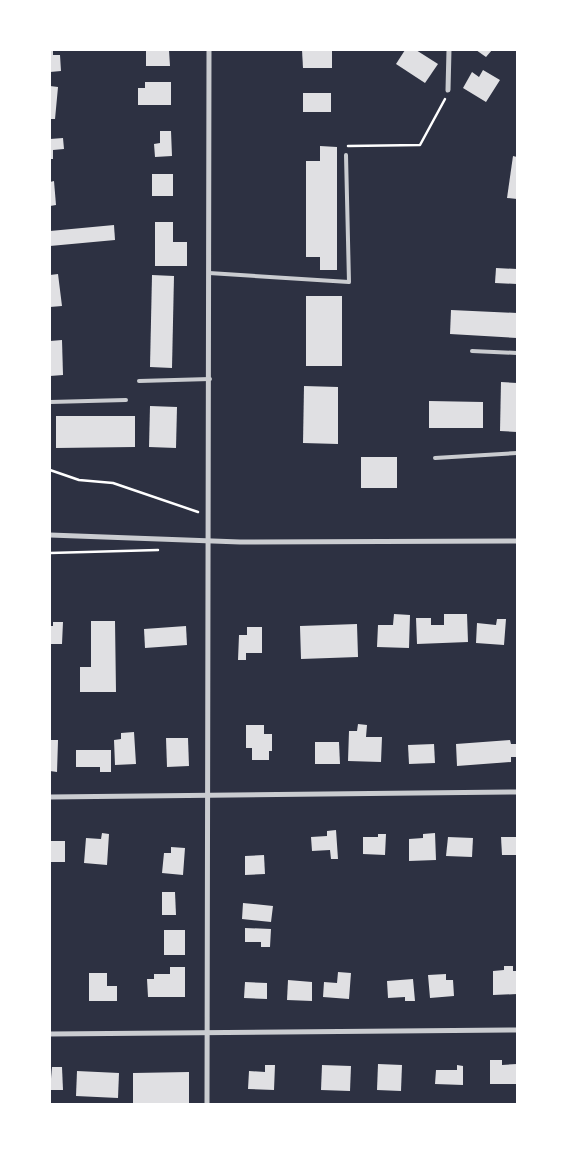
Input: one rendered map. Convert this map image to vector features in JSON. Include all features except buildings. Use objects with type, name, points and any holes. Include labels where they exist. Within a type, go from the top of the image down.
[{"type":"street","points":[[207,1104],[210,606],[208,540],[210,379],[209,50]]},
{"type":"street","points":[[448,50],[448,90]]},
{"type":"street","points":[[50,535],[208,540],[517,541]]},
{"type":"street","points":[[50,797],[517,792]]},
{"type":"street","points":[[50,1034],[517,1030]]},
{"type":"lane","points":[[210,274],[349,282],[346,155]]},
{"type":"lane","points":[[472,351],[517,353]]},
{"type":"lane","points":[[138,381],[210,379]]},
{"type":"lane","points":[[50,402],[126,400]]},
{"type":"lane","points":[[435,458],[517,453]]},
{"type":"path","points":[[346,155],[346,146],[420,146],[444,105],[448,90]]},
{"type":"path","points":[[50,470],[80,480],[113,483],[208,516]]},
{"type":"path","points":[[50,553],[162,550]]}]
